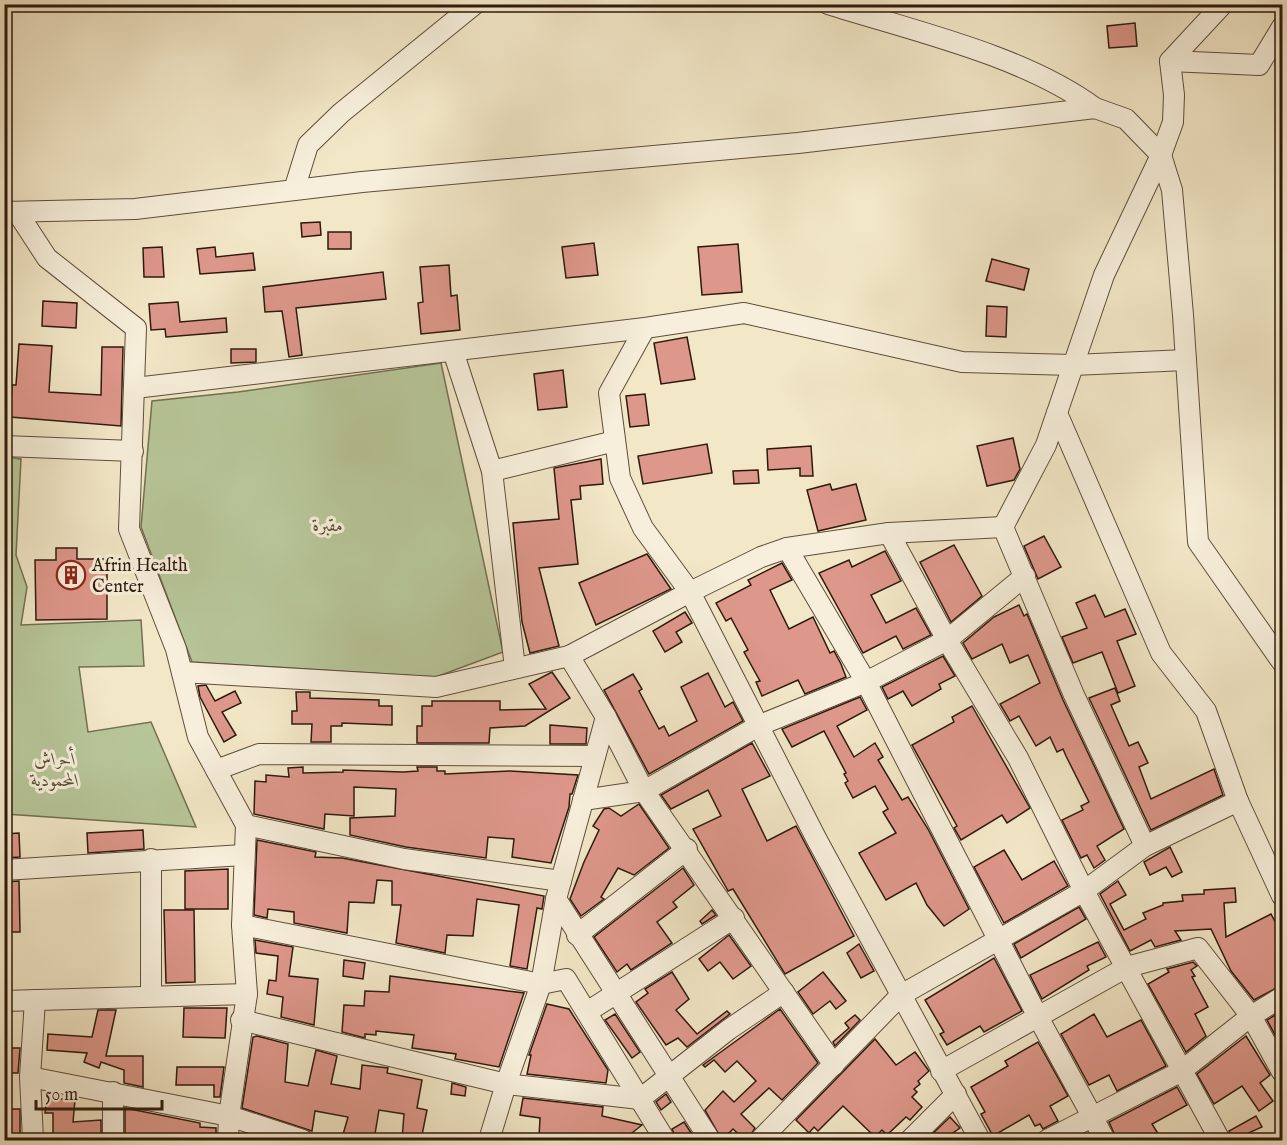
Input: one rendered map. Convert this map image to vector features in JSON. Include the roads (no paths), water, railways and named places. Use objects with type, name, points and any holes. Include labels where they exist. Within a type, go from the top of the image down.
[{"type":"street","points":[[294,190],[308,145],[341,113],[475,4]]},
{"type":"street","points":[[828,4],[959,45],[1033,73],[1080,97],[1095,108],[1126,119],[1161,155],[1172,190],[1198,542],[1282,662]]},
{"type":"street","points":[[1003,527],[1046,445],[1104,274],[1161,155],[1173,122],[1174,95],[1170,61],[1223,4]]},
{"type":"street","points":[[1170,61],[1259,65],[1282,27]]},
{"type":"street","points":[[11,212],[135,209],[294,190],[609,158],[798,143],[1095,108]]},
{"type":"street","points":[[11,212],[46,258],[136,328],[129,529],[176,649],[198,737],[246,825],[242,925],[247,994],[229,1116],[228,1140]]},
{"type":"street","points":[[135,388],[645,328],[744,313],[962,362],[1073,365],[1186,360]]},
{"type":"street","points":[[645,328],[609,393],[620,478],[643,528],[690,592],[817,840],[980,1140]]},
{"type":"street","points":[[453,351],[492,471],[515,668]]},
{"type":"street","points":[[1057,413],[1161,653],[1206,711],[1238,801],[1282,896]]},
{"type":"street","points":[[492,471],[615,441]]},
{"type":"street","points":[[4,446],[133,451]]},
{"type":"street","points":[[182,672],[436,687],[569,656],[690,592],[761,557],[787,548],[889,532],[1003,527]]},
{"type":"street","points":[[1003,527],[1074,695],[1145,846]]},
{"type":"street","points":[[889,532],[946,640],[1018,758],[1084,891],[1127,967],[1180,1072],[1220,1140]]},
{"type":"street","points":[[787,548],[866,682],[1038,1017],[1106,1140]]},
{"type":"street","points":[[583,800],[644,791],[760,725],[866,682],[946,640],[1025,576]]},
{"type":"street","points":[[569,656],[606,717],[644,791],[687,849],[834,1065]]},
{"type":"street","points":[[489,1140],[541,984],[558,890],[606,717]]},
{"type":"street","points":[[216,770],[259,754],[595,756]]},
{"type":"street","points":[[760,1140],[901,995],[1084,891],[1145,846],[1238,801]]},
{"type":"street","points":[[246,825],[558,890]]},
{"type":"street","points":[[577,935],[687,849]]},
{"type":"street","points":[[4,870],[243,855]]},
{"type":"street","points":[[151,859],[151,996]]},
{"type":"street","points":[[558,890],[577,935],[618,994],[667,1076],[710,1140]]},
{"type":"street","points":[[587,1012],[734,918]]},
{"type":"street","points":[[242,925],[541,984],[566,979],[665,1140]]},
{"type":"street","points":[[941,1071],[1127,967],[1198,948],[1251,1016],[1282,1072]]},
{"type":"street","points":[[242,1020],[506,1084],[640,1099],[667,1076],[784,992]]},
{"type":"street","points":[[4,1001],[247,994]]},
{"type":"street","points":[[1047,1140],[1180,1072],[1251,1016],[1282,997]]},
{"type":"street","points":[[33,1140],[30,1077],[35,1000]]},
{"type":"street","points":[[30,1077],[229,1116],[303,1140]]},
{"type":"street","points":[[113,1092],[113,1140]]},
{"type":"street","points":[[910,1140],[956,1094]]},
{"type":"place","name":"Afrin Health Center","points":[[71,575]]},
{"type":"park label","name":"مقبرة","points":[[328,525]]},
{"type":"park label","name":"أحراش المحمودية","points":[[55,769]]}]
